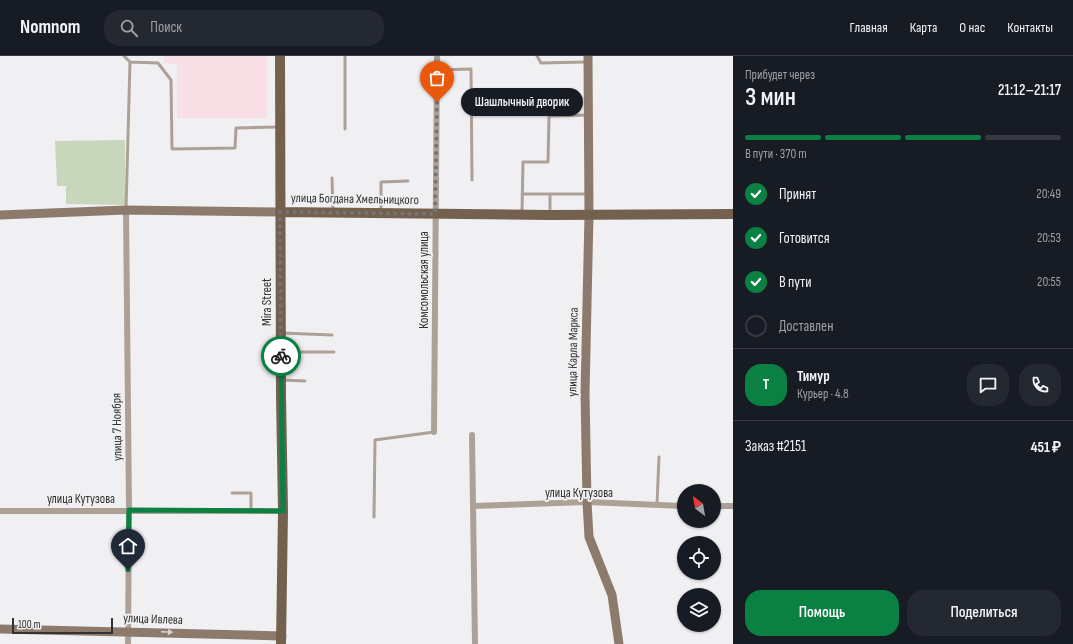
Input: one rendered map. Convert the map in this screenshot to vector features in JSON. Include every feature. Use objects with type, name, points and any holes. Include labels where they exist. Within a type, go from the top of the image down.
[{"type":"main road","name":"Mira Street","points":[[280,56],[280,380],[283,511],[282,640]]},
{"type":"main road","name":"улица Богдана Хмельницкого","points":[[280,212],[550,215],[733,214]]},
{"type":"street","name":"Комсомольская улица","points":[[434,432],[437,56]]},
{"type":"street","name":"улица Карла Маркса","points":[[588,59],[589,215],[585,393],[587,502],[589,537],[612,595],[618,644]]},
{"type":"street","name":"улица Богдана Хмельницкого","points":[[0,215],[126,210],[280,212]]},
{"type":"street","name":"улица 7 Ноября","points":[[126,210],[129,510],[128,644]]},
{"type":"street","points":[[472,435],[475,644]]},
{"type":"street","name":"улица Кутузова","points":[[473,506],[587,502],[677,506]]},
{"type":"street","points":[[721,506],[733,506]]},
{"type":"street","name":"улица Кутузова","points":[[0,511],[283,511]]},
{"type":"street","name":"улица Ивлева","points":[[0,629],[128,631],[282,640]]},
{"type":"lane","points":[[124,56],[130,62],[158,63],[170,80],[172,149],[235,148],[236,128],[280,127]]},
{"type":"lane","points":[[345,56],[345,129]]},
{"type":"lane","points":[[537,56],[541,63],[588,59]]},
{"type":"lane","points":[[126,210],[130,62]]},
{"type":"lane","points":[[437,70],[471,69],[472,180]]},
{"type":"lane","points":[[522,214],[523,162],[548,162],[548,116],[589,115]]},
{"type":"lane","points":[[332,178],[333,212]]},
{"type":"lane","points":[[381,212],[381,182],[408,181]]},
{"type":"lane","points":[[522,194],[589,194]]},
{"type":"lane","points":[[550,194],[550,215]]},
{"type":"lane","points":[[280,333],[332,335]]},
{"type":"lane","points":[[281,352],[334,352]]},
{"type":"lane","points":[[280,380],[305,381]]},
{"type":"lane","points":[[374,517],[375,440],[434,432]]},
{"type":"lane","points":[[657,506],[659,457]]},
{"type":"lane","points":[[232,493],[251,493],[251,511]]},
{"type":"shaded area","points":[[164,56],[267,56],[267,118],[177,118],[177,64],[164,63]]},
{"type":"green space","points":[[125,140],[125,205],[66,204],[66,186],[57,186],[55,141]]},
{"type":"way so far","points":[[281,356],[280,212],[381,212],[435,214],[437,102]]},
{"type":"place","name":"Шашлычный дворик","points":[[437,102]]},
{"type":"route","points":[[128,570],[129,510],[283,511],[281,481],[281,356]]}]
